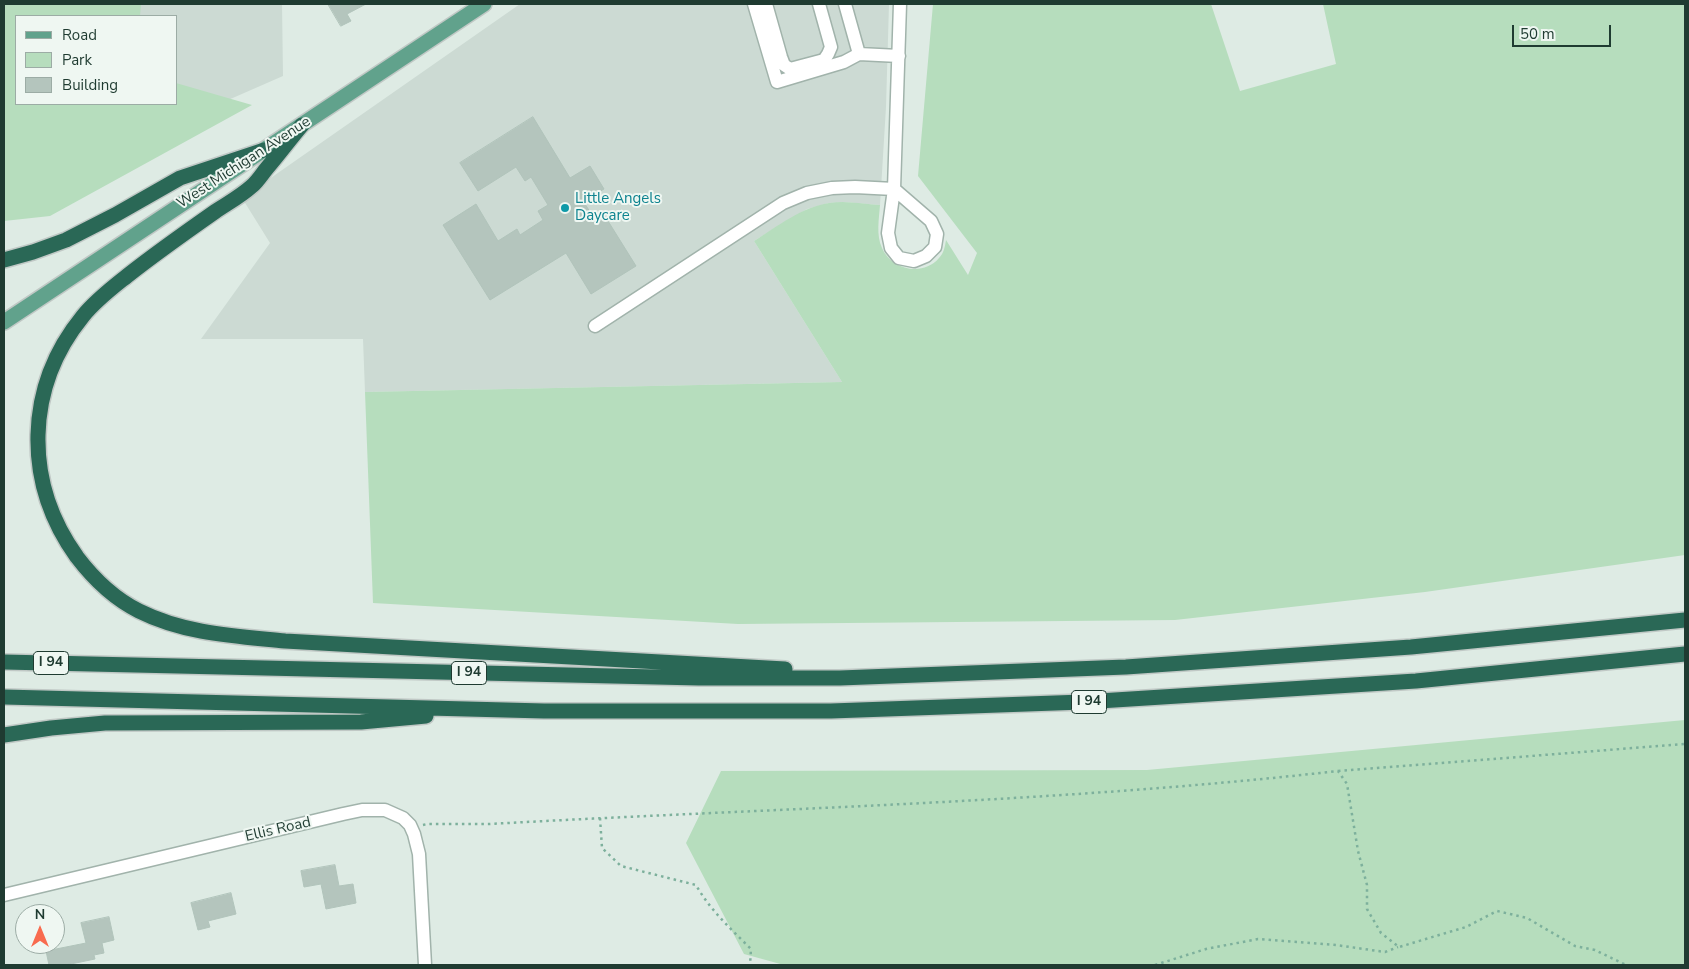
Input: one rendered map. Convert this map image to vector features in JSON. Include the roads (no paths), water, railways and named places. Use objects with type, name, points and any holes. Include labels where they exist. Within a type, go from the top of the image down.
[{"type":"highway","points":[[302,125],[252,186],[151,256],[107,292],[84,315],[64,343],[51,370],[42,398],[38,429],[39,464],[46,496],[56,522],[69,546],[86,568],[109,591],[138,610],[172,625],[213,634],[294,642],[802,670],[840,678]]},
{"type":"highway","points":[[4,260],[66,240],[180,178],[264,150]]},
{"type":"highway","name":"I 94","points":[[4,662],[699,678],[840,678],[1126,667],[1411,647],[1685,620]]},
{"type":"highway","name":"I 94","points":[[4,697],[491,710],[811,711],[1083,702],[1416,681],[1685,654]]},
{"type":"highway","points":[[4,735],[51,728],[106,724],[361,722],[491,710]]},
{"type":"main road","name":"West Michigan Avenue","points":[[4,322],[484,4]]},
{"type":"street","points":[[754,4],[777,82],[844,62],[859,54],[899,56]]},
{"type":"street","points":[[766,4],[781,57],[784,65],[790,69],[824,60],[828,54],[831,47],[819,4]]},
{"type":"street","points":[[845,4],[859,54]]},
{"type":"street","points":[[595,326],[783,203],[806,193],[832,188],[894,189],[931,221],[937,234],[936,247],[926,256],[914,261],[899,258],[891,248],[888,233],[889,214],[894,189],[900,4]]},
{"type":"street","name":"Ellis Road","points":[[4,895],[362,810],[385,810],[403,818],[412,830],[419,854],[425,965]]},
{"type":"place","name":"Little Angels Daycare","points":[[565,208]]}]
